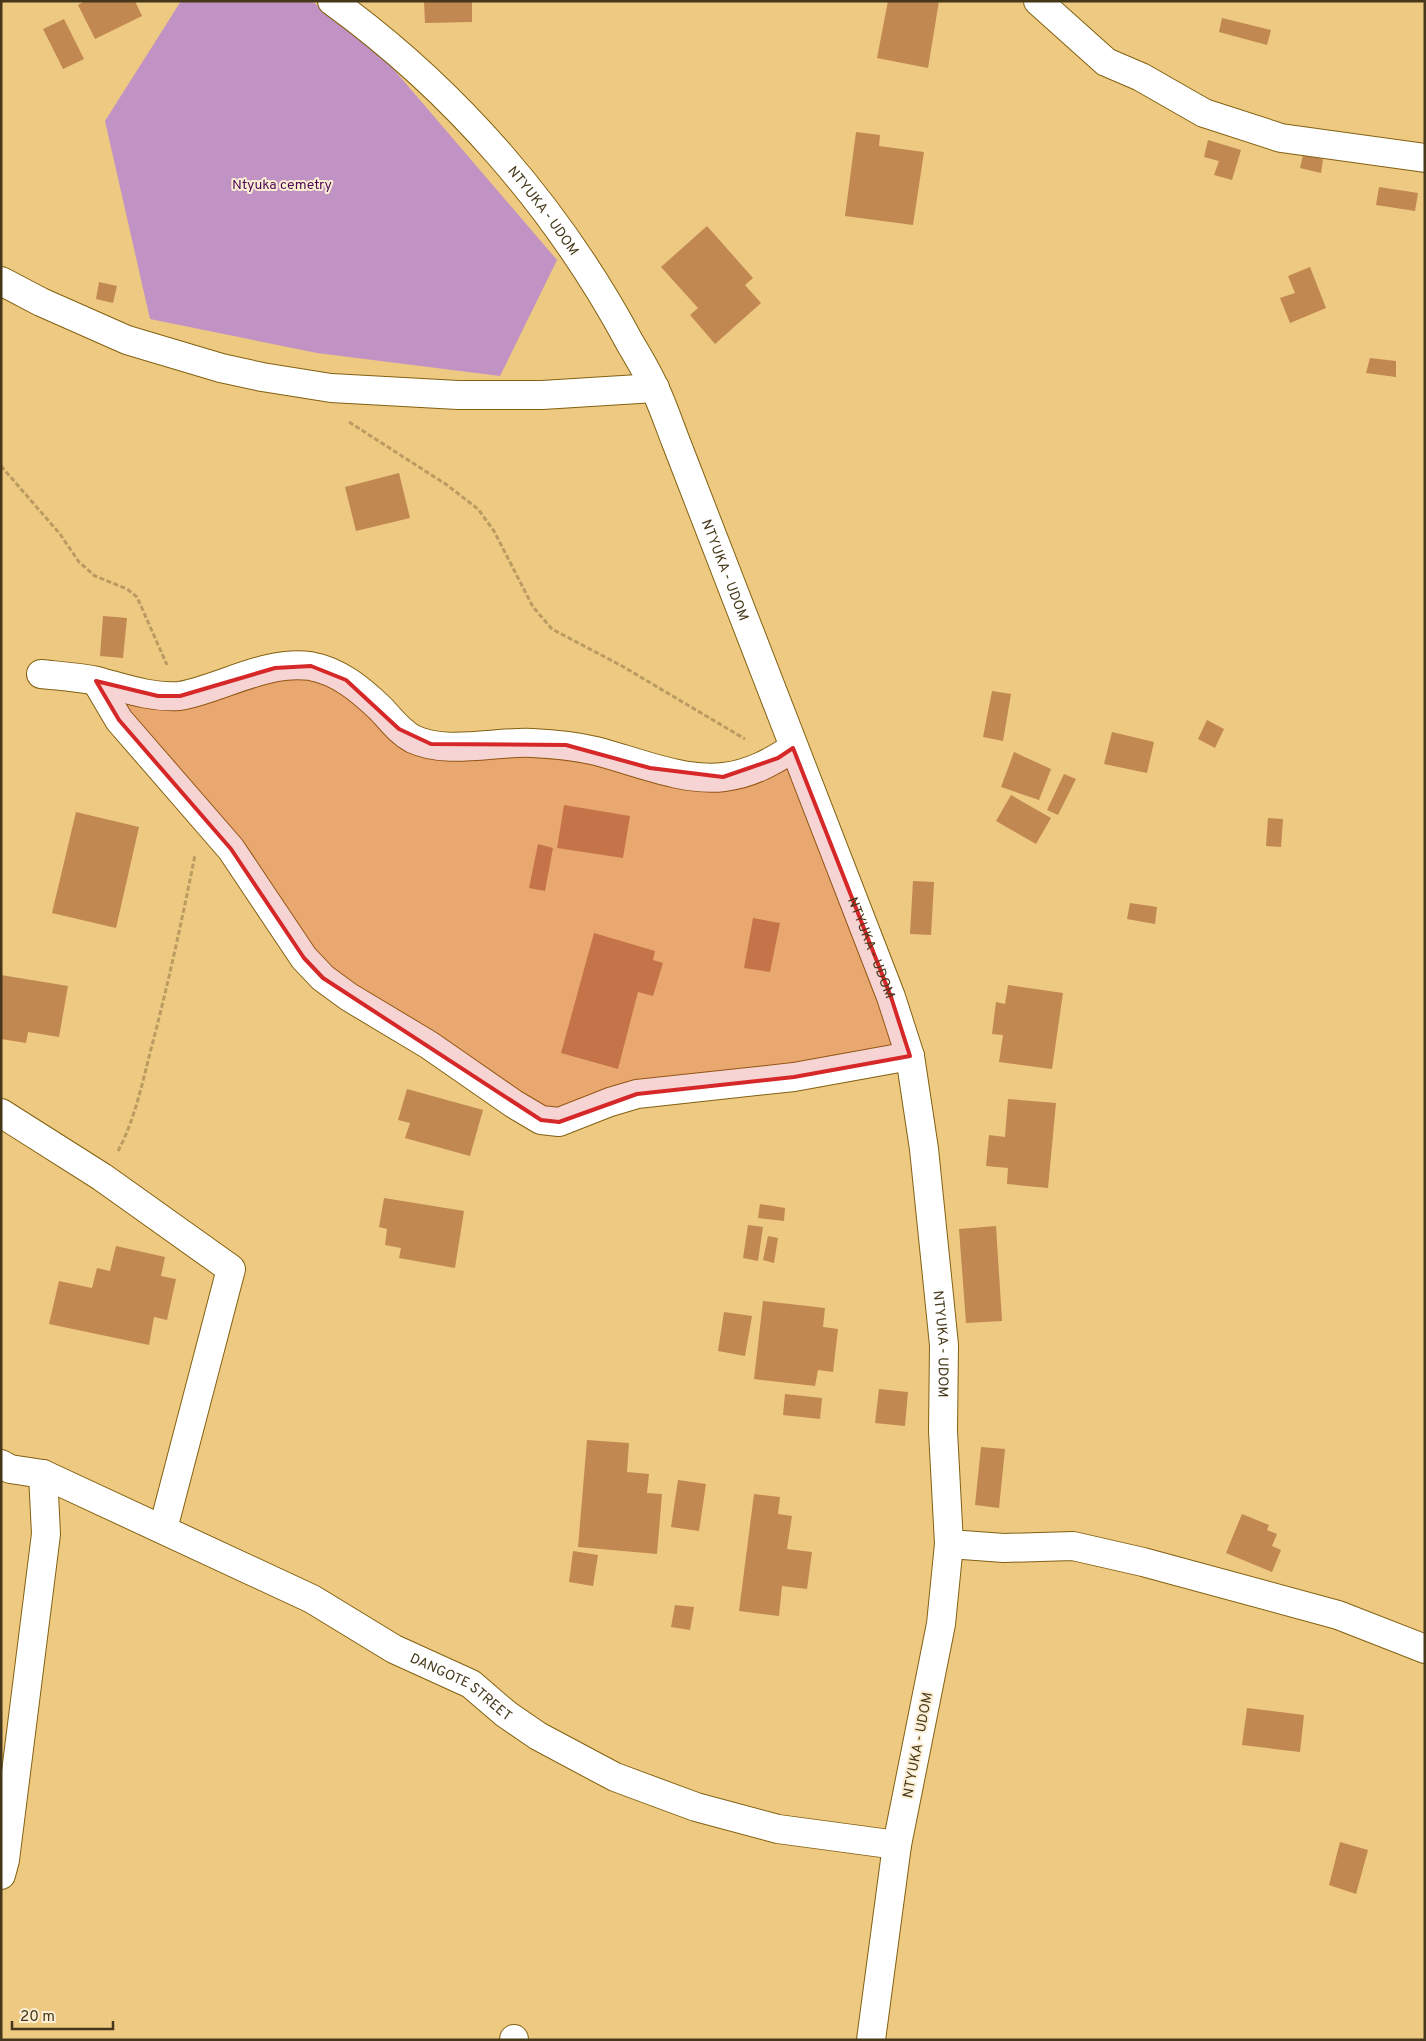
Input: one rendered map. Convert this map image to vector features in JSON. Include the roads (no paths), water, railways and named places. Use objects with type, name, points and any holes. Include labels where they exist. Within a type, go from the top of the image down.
[{"type":"street","name":"NTYUKA - UDOM","points":[[332,1],[373,31],[457,109],[495,150],[539,203],[579,257],[614,312],[655,388],[763,662],[782,755],[891,997],[910,1056],[924,1149],[944,1345],[943,1430],[949,1544],[941,1624],[897,1845],[871,2040]]},
{"type":"street","points":[[369,1],[373,31]]},
{"type":"street","points":[[1038,1],[1106,62],[1141,77],[1204,114],[1281,138],[1425,158]]},
{"type":"street","points":[[1,281],[41,302],[127,340],[222,368],[287,382],[331,388],[458,395],[542,395],[655,388]]},
{"type":"street","points":[[41,674],[96,681],[150,695],[180,696],[275,668],[311,666],[346,680],[381,710],[399,729],[414,739],[431,744],[466,746],[530,743],[566,746],[593,750],[650,768],[693,776],[723,777],[747,772],[782,755]]},
{"type":"street","points":[[96,681],[119,720],[202,815],[251,877],[304,958],[324,978],[349,997],[429,1045],[514,1104],[541,1120],[559,1122],[610,1102],[637,1094],[794,1077],[910,1056]]},
{"type":"street","points":[[1,1113],[102,1177],[231,1269],[163,1529]]},
{"type":"street","name":"DANGOTE STREET","points":[[1,1464],[10,1469],[43,1474],[312,1599],[394,1649],[470,1684],[506,1714],[538,1736],[615,1777],[696,1807],[778,1829],[897,1845]]},
{"type":"street","points":[[1,1874],[5,1860],[46,1534],[43,1474]]},
{"type":"street","points":[[949,1544],[1004,1548],[1073,1546],[1142,1562],[1338,1615],[1425,1649]]},
{"type":"park label","name":"Ntyuka cemetry","points":[[282,184]]}]
